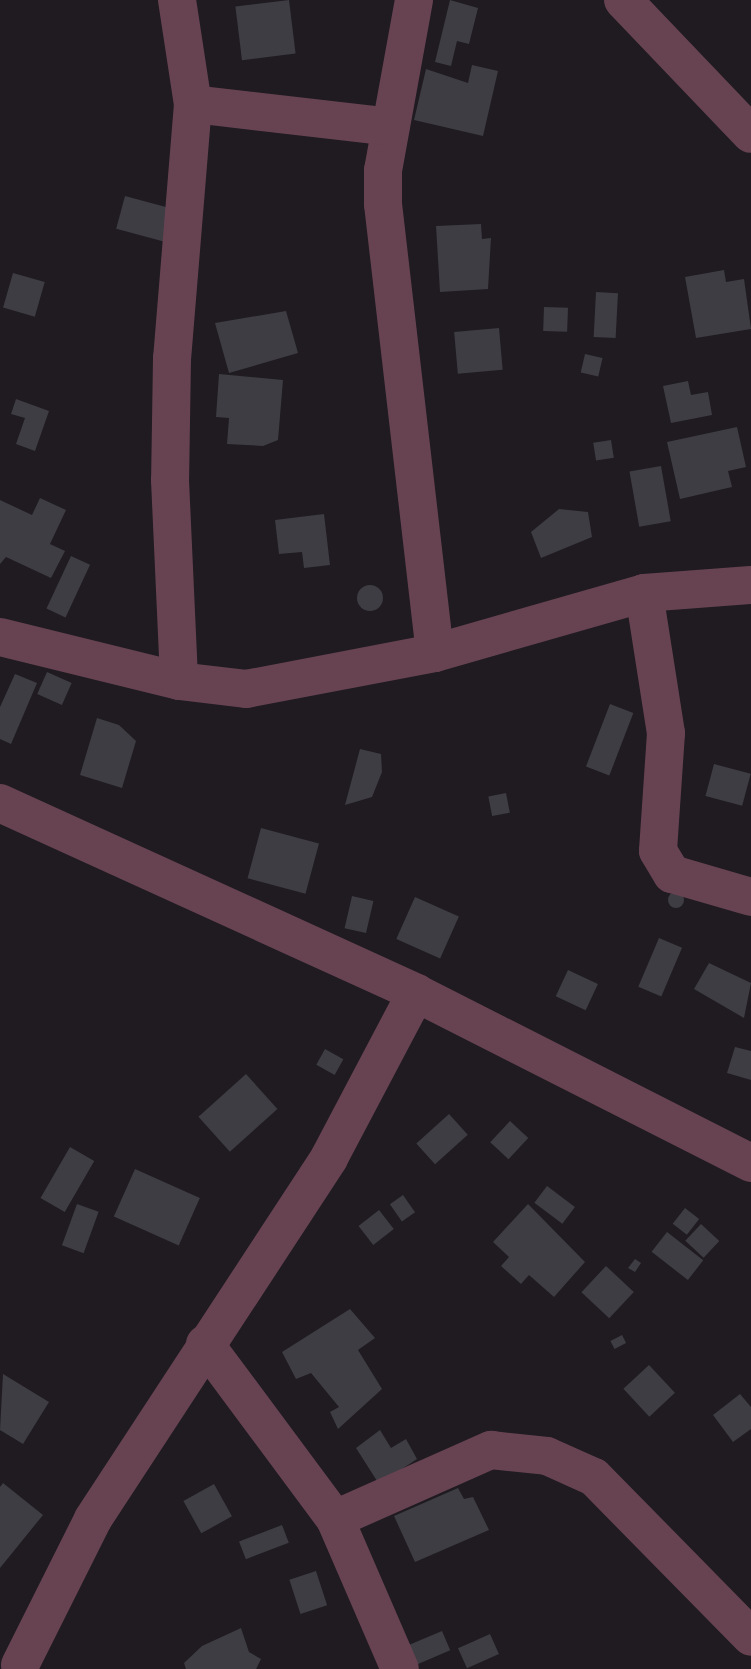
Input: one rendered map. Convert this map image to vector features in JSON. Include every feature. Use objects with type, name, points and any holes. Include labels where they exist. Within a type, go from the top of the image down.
[{"type":"street","points":[[177,0],[192,104],[172,372],[179,681]]},
{"type":"street","points":[[414,0],[383,170],[388,275],[435,653]]},
{"type":"street","points":[[623,0],[751,134]]},
{"type":"street","points":[[192,104],[391,127]]},
{"type":"street","points":[[0,637],[179,681],[246,689],[435,653],[644,593],[751,585]]},
{"type":"street","points":[[644,593],[666,733],[658,851],[672,874],[751,897]]},
{"type":"street","points":[[0,803],[416,993],[751,1163]]},
{"type":"street","points":[[15,1662],[93,1519],[329,1158],[416,993]]},
{"type":"street","points":[[205,1344],[335,1518],[400,1669]]},
{"type":"street","points":[[335,1518],[491,1450],[547,1456],[594,1477],[698,1576],[751,1637]]},
{"type":"building","points":[[289,0],[296,54],[242,60],[235,7]]},
{"type":"building","points":[[450,0],[478,8],[469,44],[457,41],[451,66],[435,62]]},
{"type":"building","points":[[472,65],[498,71],[483,136],[414,120],[426,69],[468,83]]},
{"type":"building","points":[[125,196],[176,210],[167,243],[116,229]]},
{"type":"building","points":[[481,224],[482,239],[491,238],[488,289],[440,292],[436,226]]},
{"type":"building","points":[[724,270],[726,282],[744,279],[751,329],[696,338],[685,277]]},
{"type":"building","points":[[13,273],[45,282],[35,317],[3,308]]},
{"type":"building","points":[[596,292],[618,293],[616,338],[594,337]]},
{"type":"building","points":[[544,307],[568,308],[567,332],[543,331]]},
{"type":"building","points":[[286,311],[298,353],[229,373],[215,323]]},
{"type":"building","points":[[499,328],[503,370],[458,374],[454,332]]},
{"type":"building","points":[[585,354],[603,358],[598,377],[581,373]]},
{"type":"building","points":[[219,374],[283,380],[278,440],[263,446],[227,444],[229,418],[216,417]]},
{"type":"building","points":[[688,381],[691,395],[708,392],[712,415],[671,423],[663,386]]},
{"type":"building","points":[[16,399],[49,411],[35,451],[16,444],[25,418],[11,414]]},
{"type":"building","points":[[737,427],[746,467],[728,471],[732,487],[680,499],[667,442]]},
{"type":"building","points":[[611,440],[614,458],[596,461],[593,443]]},
{"type":"building","points":[[661,466],[671,521],[639,527],[629,472]]},
{"type":"building","points":[[40,498],[66,510],[50,544],[65,551],[51,578],[6,557],[0,564],[0,500],[32,515]]},
{"type":"building","points":[[559,509],[588,512],[592,537],[541,558],[531,532]]},
{"type":"building","points":[[324,514],[330,565],[304,568],[302,552],[279,554],[275,520]]},
{"type":"building","points":[[71,556],[90,565],[66,617],[46,609]]},
{"type":"building","points":[[370,585],[379,589],[383,598],[379,607],[370,611],[361,607],[357,598],[361,589]]},
{"type":"building","points":[[47,672],[72,683],[62,705],[37,694]]},
{"type":"building","points":[[15,674],[37,683],[11,744],[0,739],[0,707]]},
{"type":"building","points":[[610,704],[633,713],[609,776],[586,767]]},
{"type":"building","points":[[97,718],[119,725],[136,741],[122,788],[80,775]]},
{"type":"building","points":[[360,749],[381,754],[382,772],[372,797],[345,805]]},
{"type":"building","points":[[714,764],[751,774],[742,806],[705,796]]},
{"type":"building","points":[[506,793],[510,813],[492,816],[488,796]]},
{"type":"building","points":[[261,828],[319,844],[305,894],[248,878]]},
{"type":"building","points":[[673,892],[679,892],[684,900],[682,906],[673,908],[668,903],[668,897]]},
{"type":"building","points":[[352,896],[373,901],[366,933],[345,928]]},
{"type":"building","points":[[415,897],[459,917],[440,959],[396,939]]},
{"type":"building","points":[[659,938],[682,948],[661,997],[638,987]]},
{"type":"building","points":[[709,963],[751,983],[744,1018],[694,989]]},
{"type":"building","points":[[568,970],[598,984],[586,1010],[556,996]]},
{"type":"building","points":[[735,1047],[751,1051],[751,1080],[727,1073]]},
{"type":"building","points":[[325,1049],[343,1059],[335,1075],[316,1065]]},
{"type":"building","points":[[246,1074],[277,1109],[230,1152],[198,1117]]},
{"type":"building","points":[[449,1114],[468,1135],[435,1164],[416,1143]]},
{"type":"building","points":[[510,1121],[528,1138],[509,1159],[490,1142]]},
{"type":"building","points":[[70,1147],[94,1161],[65,1212],[40,1198]]},
{"type":"building","points":[[135,1169],[200,1198],[179,1245],[114,1217]]},
{"type":"building","points":[[547,1186],[575,1207],[562,1224],[534,1203]]},
{"type":"building","points":[[403,1195],[415,1212],[402,1221],[390,1204]]},
{"type":"building","points":[[77,1204],[99,1212],[84,1253],[62,1245]]},
{"type":"building","points":[[528,1204],[585,1262],[554,1297],[529,1275],[521,1284],[501,1266],[509,1257],[493,1242]]},
{"type":"building","points":[[685,1208],[699,1219],[687,1235],[673,1224]]},
{"type":"building","points":[[379,1210],[394,1229],[373,1245],[359,1226]]},
{"type":"building","points":[[701,1224],[719,1241],[704,1258],[685,1241]]},
{"type":"building","points":[[667,1232],[703,1260],[688,1280],[652,1252]]},
{"type":"building","points":[[635,1259],[641,1263],[635,1272],[628,1268]]},
{"type":"building","points":[[606,1266],[634,1292],[609,1318],[581,1292]]},
{"type":"building","points":[[350,1309],[375,1338],[358,1350],[382,1389],[338,1429],[330,1412],[339,1407],[311,1373],[296,1379],[282,1352]]},
{"type":"building","points":[[622,1335],[626,1343],[615,1349],[610,1341]]},
{"type":"building","points":[[649,1365],[675,1393],[649,1417],[623,1389]]},
{"type":"building","points":[[3,1374],[49,1402],[23,1444],[0,1430]]},
{"type":"building","points":[[740,1394],[751,1407],[751,1429],[733,1442],[713,1415]]},
{"type":"building","points":[[380,1430],[391,1448],[406,1439],[417,1459],[379,1484],[356,1448]]},
{"type":"building","points":[[3,1483],[43,1515],[0,1568],[0,1487]]},
{"type":"building","points":[[214,1484],[232,1516],[201,1533],[183,1501]]},
{"type":"building","points":[[458,1488],[464,1499],[473,1497],[489,1530],[415,1562],[394,1516]]},
{"type":"building","points":[[282,1525],[289,1543],[246,1559],[239,1541]]},
{"type":"building","points":[[316,1571],[327,1605],[300,1614],[289,1580]]},
{"type":"building","points":[[241,1628],[249,1652],[261,1659],[256,1669],[186,1669],[184,1663],[202,1646]]},
{"type":"building","points":[[442,1631],[450,1650],[415,1665],[407,1646]]},
{"type":"building","points":[[490,1634],[499,1654],[467,1668],[458,1648]]}]
